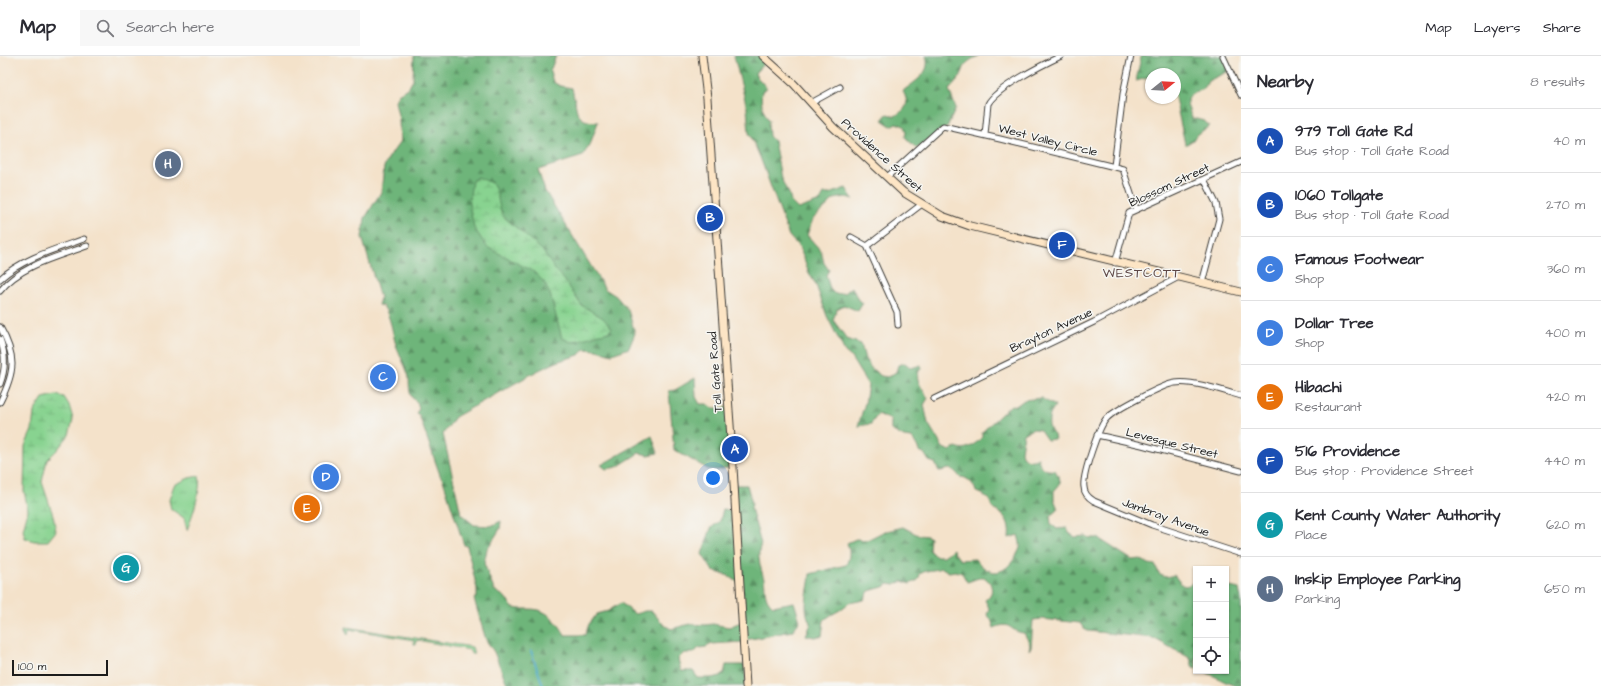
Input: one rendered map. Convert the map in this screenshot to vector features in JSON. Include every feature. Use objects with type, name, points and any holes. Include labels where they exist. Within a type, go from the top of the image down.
[{"type":"main road","name":"Toll Gate Road","points":[[702,56],[707,92],[733,467],[746,686]]},
{"type":"main road","name":"Providence Street","points":[[764,56],[794,84],[833,127],[904,192],[953,221],[1177,278],[1241,292]]},
{"type":"street","name":"West Valley Circle","points":[[1061,56],[1013,83],[990,100],[988,104],[985,135],[1114,166],[1123,94],[1130,56]]},
{"type":"street","points":[[1223,56],[1238,84],[1241,95]]},
{"type":"street","points":[[811,103],[840,87]]},
{"type":"street","points":[[887,176],[942,126],[985,135]]},
{"type":"street","name":"Blossom Street","points":[[1115,262],[1129,213],[1241,162]]},
{"type":"street","points":[[1114,166],[1123,169],[1136,209]]},
{"type":"street","points":[[1202,283],[1219,219],[1216,203],[1204,179]]},
{"type":"street","points":[[867,246],[922,204]]},
{"type":"street","points":[[851,237],[867,246],[897,312],[898,325]]},
{"type":"street","points":[[0,279],[15,267],[31,259],[84,239]]},
{"type":"street","points":[[0,291],[6,283],[28,269],[87,246]]},
{"type":"street","name":"Brayton Avenue","points":[[934,399],[1094,322],[1177,278]]},
{"type":"street","points":[[0,327],[9,344],[12,366],[11,376],[0,402]]},
{"type":"street","points":[[0,339],[5,361],[5,370],[0,384]]},
{"type":"street","points":[[1097,436],[1104,420],[1112,414],[1176,382],[1191,383],[1241,396]]},
{"type":"street","name":"Levesque Street","points":[[1097,436],[1142,445],[1241,471]]},
{"type":"street","name":"Jambray Avenue","points":[[1097,436],[1083,486],[1087,495],[1094,501],[1152,525],[1241,554]]},
{"type":"green space","points":[[414,56],[556,56],[550,71],[553,82],[560,86],[572,88],[576,109],[580,117],[587,121],[598,122],[592,139],[583,156],[538,170],[545,191],[605,289],[616,296],[628,310],[635,333],[629,348],[612,354],[597,350],[584,349],[579,355],[559,361],[537,371],[455,417],[443,434],[461,514],[474,525],[491,526],[501,521],[500,529],[487,549],[484,563],[494,590],[505,597],[513,608],[536,609],[547,614],[561,627],[565,635],[585,635],[589,624],[597,614],[608,611],[621,603],[635,614],[645,611],[652,611],[663,624],[671,629],[690,624],[713,624],[729,627],[741,622],[739,583],[729,576],[713,571],[702,554],[711,528],[720,521],[723,509],[734,512],[733,485],[747,485],[752,503],[751,508],[761,544],[759,557],[766,597],[773,606],[794,602],[800,621],[792,631],[743,640],[743,642],[712,644],[699,648],[694,653],[684,653],[678,659],[681,671],[693,671],[698,678],[721,676],[724,674],[726,665],[745,665],[746,686],[508,686],[494,652],[486,640],[474,599],[477,597],[477,589],[467,546],[464,545],[443,480],[419,415],[416,413],[419,409],[417,402],[410,393],[408,374],[397,349],[388,315],[383,306],[378,305],[380,298],[362,237],[365,218],[381,192],[384,167],[400,142],[399,120],[395,101],[398,94],[409,87],[413,80]]},
{"type":"green space","points":[[734,56],[762,56],[765,62],[755,73],[767,88],[762,91],[762,107],[769,121],[769,136],[774,141],[781,178],[789,193],[791,202],[798,209],[820,201],[824,194],[829,194],[846,188],[853,199],[846,197],[834,199],[813,219],[807,235],[821,251],[824,263],[829,270],[826,275],[830,289],[835,294],[845,293],[852,287],[858,300],[863,303],[858,311],[844,305],[837,309],[833,320],[847,339],[861,344],[865,359],[871,368],[881,376],[888,377],[896,372],[898,365],[905,363],[911,368],[921,365],[918,379],[928,398],[924,405],[928,423],[943,448],[950,451],[956,447],[964,449],[976,443],[982,438],[982,432],[1011,405],[1016,406],[1024,400],[1041,398],[1055,406],[1049,417],[1049,425],[1055,439],[1047,440],[1040,430],[1032,429],[1024,434],[1021,451],[1022,456],[1026,459],[1031,460],[1038,458],[1040,464],[1044,468],[1048,470],[1055,470],[1060,480],[1060,484],[1054,491],[1054,499],[1058,509],[1050,516],[1051,524],[1057,529],[1067,528],[1069,533],[1075,537],[1086,536],[1090,538],[1098,538],[1132,560],[1140,559],[1149,564],[1155,565],[1160,575],[1166,577],[1174,575],[1182,585],[1186,586],[1193,583],[1193,668],[1190,658],[1153,638],[1088,631],[1084,629],[1080,623],[1042,619],[1033,620],[1031,648],[1029,650],[1030,644],[1024,633],[1004,625],[994,628],[991,619],[987,615],[989,608],[985,600],[990,596],[992,590],[988,580],[981,578],[967,582],[962,573],[955,571],[949,572],[942,568],[923,572],[920,574],[918,580],[910,584],[902,581],[895,585],[889,584],[869,591],[864,600],[849,603],[824,620],[822,636],[814,637],[806,635],[811,624],[806,612],[806,600],[810,574],[846,565],[849,554],[847,543],[856,539],[867,540],[883,532],[903,527],[918,535],[927,536],[930,538],[929,550],[935,556],[944,556],[953,549],[954,555],[956,555],[960,560],[975,559],[986,569],[995,572],[1004,569],[1012,562],[1020,548],[1020,543],[1018,535],[1009,538],[1009,528],[1006,519],[993,509],[987,498],[976,492],[974,486],[966,478],[960,477],[954,471],[948,469],[939,471],[935,463],[929,461],[924,453],[919,451],[912,438],[904,437],[891,430],[891,420],[878,414],[871,424],[858,426],[865,403],[868,385],[850,356],[845,352],[827,316],[816,285],[808,271],[800,248],[789,236],[760,157],[749,133],[747,108]]},
{"type":"green space","points":[[926,56],[979,56],[967,63],[961,76],[949,90],[956,108],[947,127],[916,148],[905,137],[906,132],[904,126],[896,123],[891,126],[882,120],[887,114],[895,116],[903,111],[907,103],[903,91],[925,72],[927,67]]},
{"type":"green space","points":[[1223,56],[1229,71],[1208,81],[1204,89],[1189,96],[1187,102],[1192,118],[1204,121],[1210,126],[1197,134],[1193,140],[1187,144],[1185,144],[1176,104],[1181,104],[1181,68],[1145,68],[1145,79],[1136,81],[1141,57]]},
{"type":"green space","points":[[478,177],[493,184],[497,192],[500,209],[504,217],[542,250],[581,305],[603,318],[612,328],[608,332],[571,342],[562,338],[550,294],[543,281],[534,272],[487,247],[474,228],[469,203],[472,181]]},
{"type":"green space","points":[[695,378],[696,397],[700,404],[707,404],[716,408],[727,407],[731,467],[718,470],[708,469],[674,450],[669,391],[675,390]]},
{"type":"green space","points":[[56,395],[64,397],[69,405],[73,419],[69,435],[47,460],[42,482],[53,515],[56,531],[48,541],[34,541],[25,538],[23,530],[28,510],[24,491],[25,446],[32,430],[34,412],[43,398]]},
{"type":"green space","points":[[652,436],[658,453],[649,455],[639,453],[617,467],[606,469],[601,465]]},
{"type":"green space","points":[[199,476],[200,482],[198,496],[187,530],[184,518],[171,509],[169,500],[174,485],[189,478]]},
{"type":"green space","points":[[1229,586],[1239,589],[1241,600],[1241,686],[1236,686],[1210,674],[1229,674]]},
{"type":"green space","points":[[346,627],[472,647],[474,654],[471,654],[470,650],[417,640],[416,645],[414,644],[414,640],[349,629],[348,635]]},
{"type":"waterway","points":[[531,651],[543,686]]},
{"type":"place","name":"Inskip Employee Parking","points":[[168,164]]},
{"type":"place","name":"1060 Tollgate","points":[[710,218]]},
{"type":"place","name":"516 Providence","points":[[1062,245]]},
{"type":"place","name":"Famous Footwear","points":[[383,377]]},
{"type":"place","name":"979 Toll Gate Rd","points":[[735,449]]},
{"type":"place","name":"Dollar Tree","points":[[326,477]]},
{"type":"place","name":"Hibachi","points":[[307,508]]},
{"type":"place","name":"Kent County Water Authority","points":[[126,568]]},
{"type":"district","name":"WESTCOTT","points":[[1142,272]]}]
